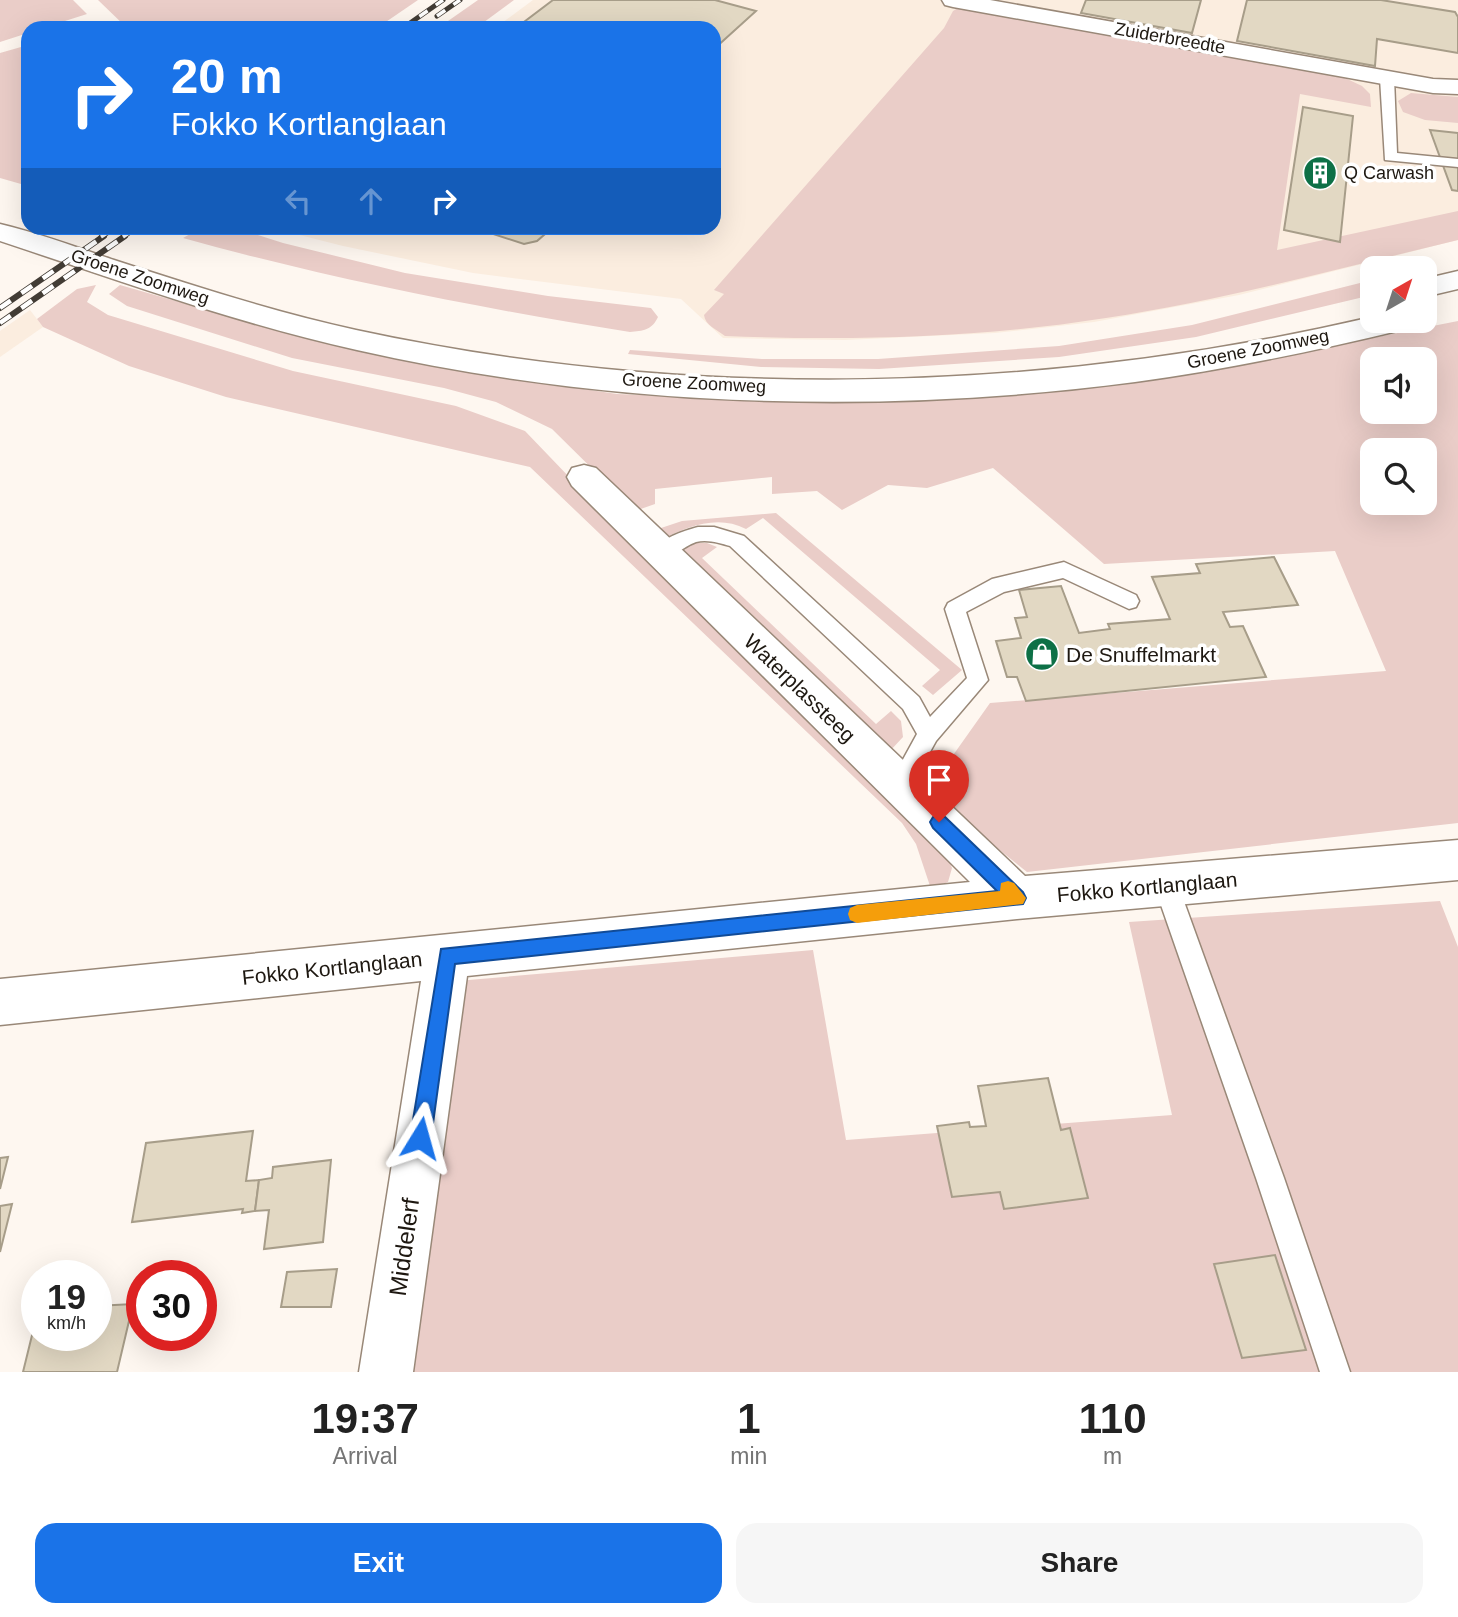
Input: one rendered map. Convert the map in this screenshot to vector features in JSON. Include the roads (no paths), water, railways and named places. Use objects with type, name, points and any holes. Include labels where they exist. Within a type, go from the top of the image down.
[{"type":"main road","name":"Zuiderbreedte","points":[[953,0],[1387,78],[1458,87]]},
{"type":"main road","points":[[0,215],[21,221]]},
{"type":"main road","name":"Groene Zoomweg","points":[[0,232],[265,316],[356,340],[508,368],[678,384],[820,390],[1050,381],[1210,359],[1360,329]]},
{"type":"main road","name":"Groene Zoomweg","points":[[62,235],[174,271],[365,325],[515,353],[680,371],[844,375],[1034,365],[1195,343],[1360,304]]},
{"type":"main road","points":[[1437,285],[1458,280]]},
{"type":"main road","points":[[1437,312],[1458,307]]},
{"type":"main road","name":"Waterplassteeg","points":[[584,477],[1017,898]]},
{"type":"main road","name":"Fokko Kortlanglaan","points":[[0,1002],[1017,898],[1458,860]]},
{"type":"main road","name":"Middelerf","points":[[386,1372],[447,956]]},
{"type":"lane","points":[[1387,78],[1390,157],[1458,163]]},
{"type":"lane","points":[[662,553],[686,538],[710,532],[737,541],[911,703],[928,734]]},
{"type":"lane","points":[[900,785],[928,734],[978,680],[955,608],[999,585],[1065,570],[1129,601]]},
{"type":"lane","points":[[1166,885],[1270,1178],[1335,1372]]},
{"type":"railway","points":[[413,21],[443,0]]},
{"type":"railway","points":[[437,16],[460,0]]},
{"type":"railway","points":[[0,308],[104,236]]},
{"type":"railway","points":[[0,323],[125,236]]},
{"type":"place","name":"Q Carwash","points":[[1320,173]]},
{"type":"place","name":"De Snuffelmarkt","points":[[1042,654]]}]
